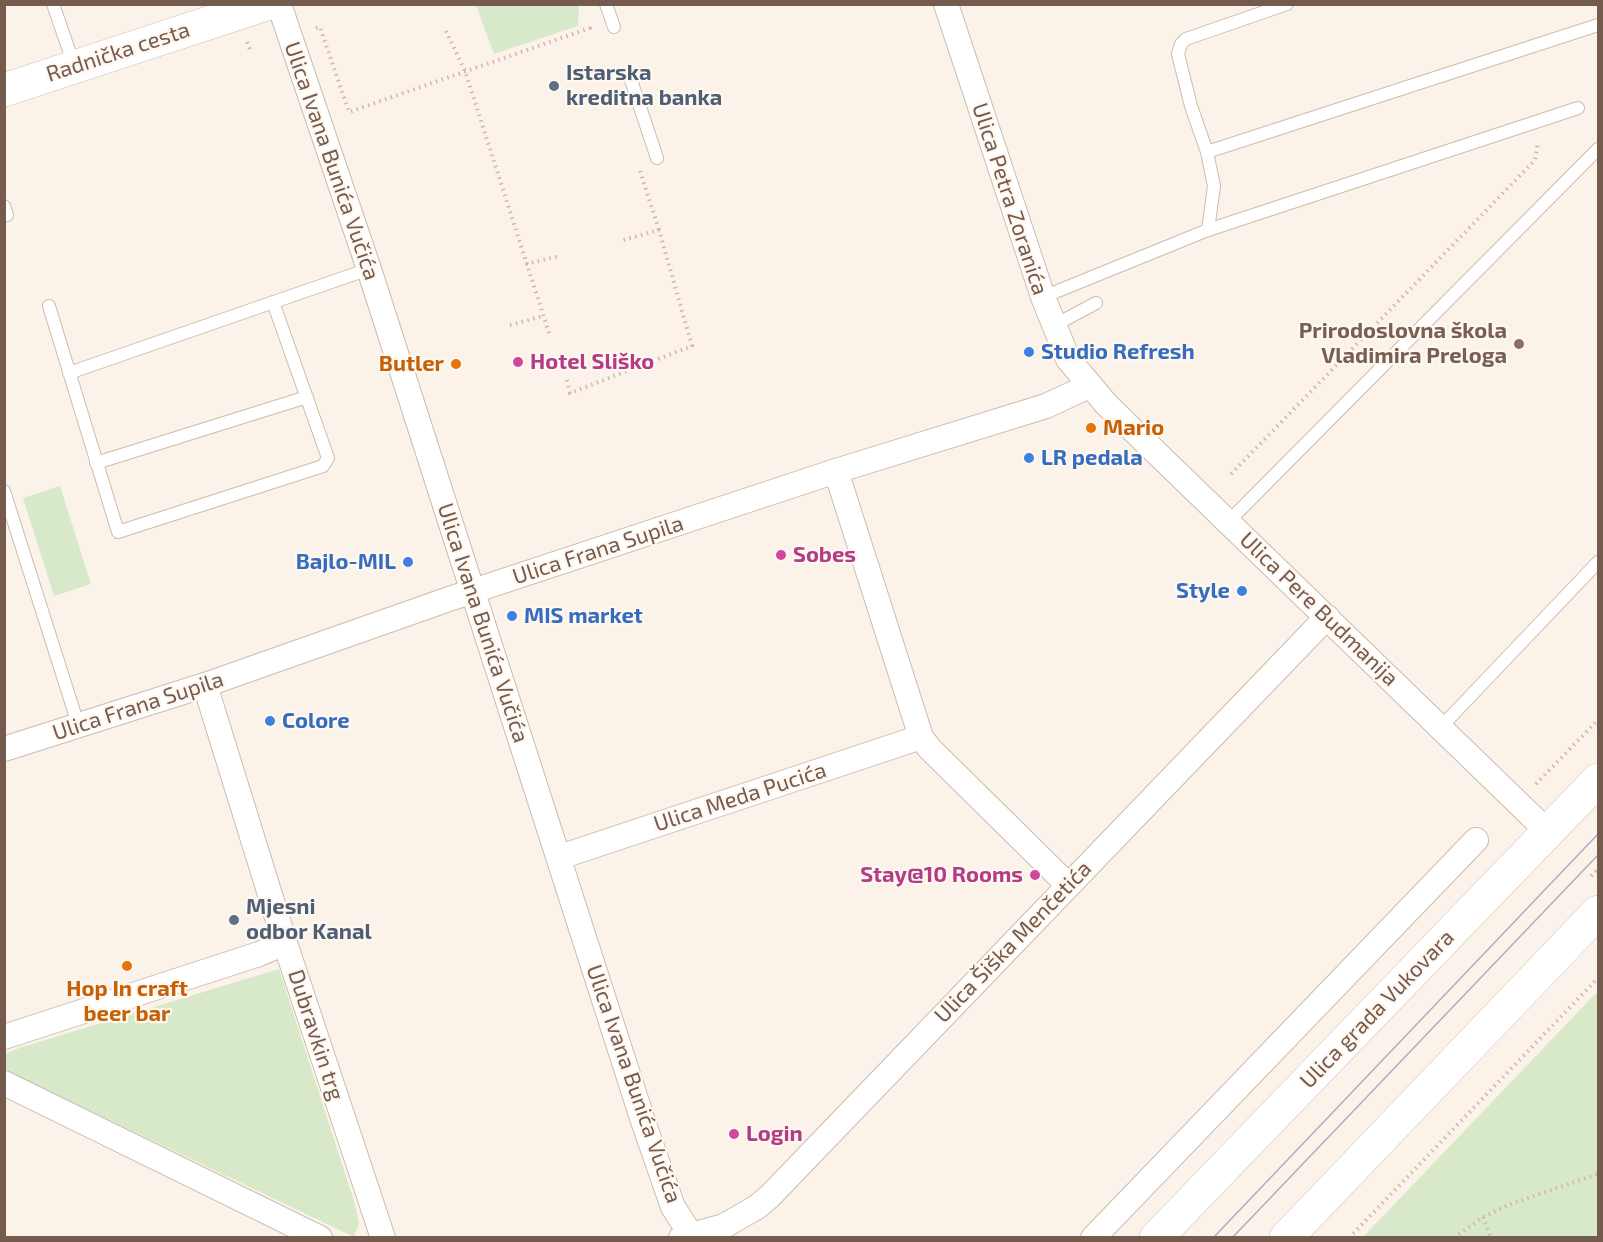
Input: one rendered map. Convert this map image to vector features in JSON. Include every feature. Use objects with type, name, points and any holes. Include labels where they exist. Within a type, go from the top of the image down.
[{"type":"main road","name":"Radnička cesta","points":[[4,90],[266,4]]},
{"type":"main road","name":"Ulica grada Vukovara","points":[[1156,1238],[1599,780]]},
{"type":"main road","points":[[1286,1238],[1599,912]]},
{"type":"street","name":"Ulica Ivana Bunića Vučića","points":[[279,4],[369,269],[560,857],[643,1121],[673,1206],[688,1236]]},
{"type":"street","name":"Ulica Petra Zoranića","points":[[946,4],[1042,297],[1068,359],[1089,386]]},
{"type":"street","name":"Ulica Pere Budmanija","points":[[1089,386],[1548,832]]},
{"type":"street","name":"Ulica Frana Supila","points":[[4,749],[205,685],[473,592],[836,471],[1046,406],[1089,386]]},
{"type":"street","points":[[836,471],[921,737],[929,748],[1068,885]]},
{"type":"street","name":"Ulica Šiška Menčetića","points":[[688,1236],[724,1226],[757,1207],[770,1196],[1327,617]]},
{"type":"street","points":[[205,685],[285,943]]},
{"type":"street","name":"Ulica Meda Pucića","points":[[560,857],[921,737]]},
{"type":"street","name":"Ulica grada Vukovara","points":[[1093,1238],[1476,840]]},
{"type":"street","name":"Dubravkin trg","points":[[4,1037],[259,954],[285,943],[383,1238]]},
{"type":"street","points":[[4,1083],[320,1238]]},
{"type":"lane","points":[[53,4],[74,66]]},
{"type":"lane","points":[[1208,230],[1214,186],[1208,152],[1191,106],[1180,64],[1178,54],[1181,44],[1186,39],[1287,4]]},
{"type":"lane","points":[[607,8],[614,27]]},
{"type":"lane","points":[[1208,152],[1599,25]]},
{"type":"lane","points":[[630,77],[657,158]]},
{"type":"lane","points":[[1042,297],[1208,230],[1578,108]]},
{"type":"lane","points":[[1228,522],[1599,149]]},
{"type":"lane","points":[[4,206],[7,215],[4,215]]},
{"type":"lane","points":[[69,373],[369,269]]},
{"type":"lane","points":[[49,306],[118,532],[323,466],[328,458],[273,302]]},
{"type":"lane","points":[[1053,326],[1096,303]]},
{"type":"lane","points":[[96,463],[307,397]]},
{"type":"lane","points":[[4,491],[78,724]]},
{"type":"lane","points":[[1441,727],[1599,562]]},
{"type":"path","points":[[310,31],[320,27],[349,112],[590,28],[586,19],[607,8]]},
{"type":"path","points":[[446,31],[465,71],[549,333]]},
{"type":"path","points":[[1231,474],[1535,160],[1542,121]]},
{"type":"path","points":[[567,380],[570,393],[692,346],[660,230],[623,240]]},
{"type":"path","points":[[526,264],[560,256]]},
{"type":"path","points":[[510,325],[543,316]]},
{"type":"path","points":[[1534,785],[1599,720]]},
{"type":"path","points":[[1591,876],[1599,869]]},
{"type":"path","points":[[1349,1238],[1599,978]]},
{"type":"path","points":[[1454,1238],[1483,1217],[1513,1203],[1599,1174]]},
{"type":"path","points":[[1483,1217],[1491,1238]]},
{"type":"green space","points":[[476,5],[579,5],[578,26],[494,54]]},
{"type":"green space","points":[[60,486],[91,584],[54,596],[23,498]]},
{"type":"green space","points":[[279,969],[354,1201],[359,1223],[354,1237],[5,1070],[5,1054],[19,1048]]},
{"type":"green space","points":[[1598,991],[1598,1237],[1363,1237]]},
{"type":"tram line","points":[[1213,1238],[1598,834]]},
{"type":"tram line","points":[[1232,1238],[1598,855]]},
{"type":"place","name":"Istarska kreditna banka","points":[[554,86]]},
{"type":"place","name":"Prirodoslovna škola Vladimira Preloga","points":[[1519,344]]},
{"type":"place","name":"Studio Refresh","points":[[1029,352]]},
{"type":"place","name":"Hotel Sliško","points":[[518,362]]},
{"type":"place","name":"Butler","points":[[456,364]]},
{"type":"place","name":"Mario","points":[[1091,428]]},
{"type":"place","name":"LR pedala","points":[[1029,458]]},
{"type":"place","name":"Sobes","points":[[781,555]]},
{"type":"place","name":"Bajlo-MIL","points":[[408,562]]},
{"type":"place","name":"Style","points":[[1242,591]]},
{"type":"place","name":"MIS market","points":[[512,616]]},
{"type":"place","name":"Colore","points":[[270,721]]},
{"type":"place","name":"Stay@10 Rooms","points":[[1035,875]]},
{"type":"place","name":"Mjesni odbor Kanal","points":[[234,920]]},
{"type":"place","name":"Hop In craft beer bar","points":[[127,966]]},
{"type":"place","name":"Login","points":[[734,1134]]}]
